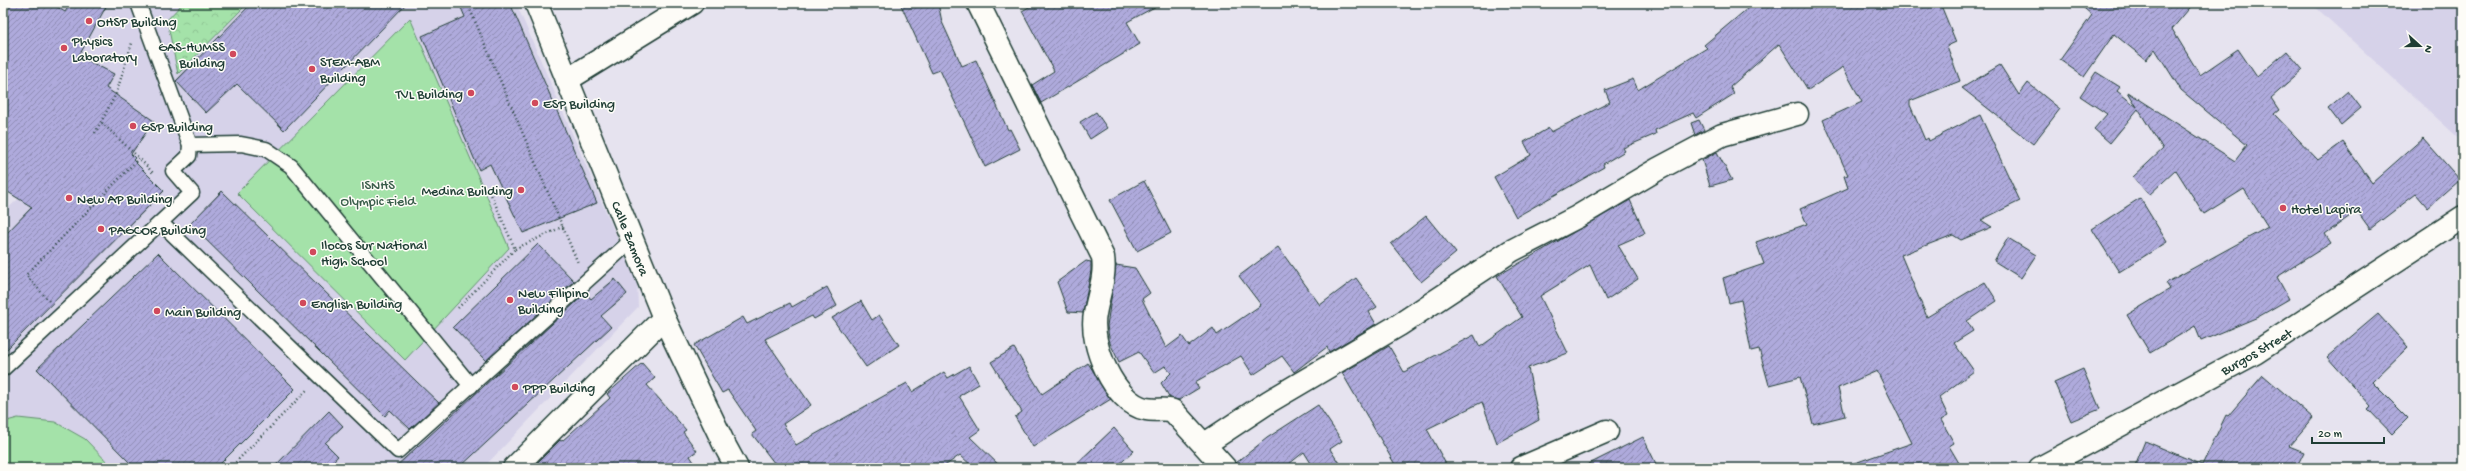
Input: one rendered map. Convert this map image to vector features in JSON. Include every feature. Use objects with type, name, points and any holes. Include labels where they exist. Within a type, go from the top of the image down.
[{"type":"street","name":"Calle Zamora","points":[[536,3],[664,318],[724,446],[737,468]]},
{"type":"street","points":[[567,80],[692,3]]},
{"type":"street","points":[[978,3],[1103,257],[1105,268],[1094,315],[1094,333],[1097,348],[1115,386],[1129,400],[1146,409],[1163,408],[1173,411],[1225,468]]},
{"type":"street","points":[[1204,444],[1270,400],[1399,325],[1512,251],[1577,217],[1658,169],[1722,135],[1797,114]]},
{"type":"street","name":"Burgos Street","points":[[2040,468],[2255,353],[2463,217]]},
{"type":"street","points":[[514,468],[664,318]]},
{"type":"street","points":[[1521,468],[1607,431]]},
{"type":"lane","points":[[3,369],[192,193],[173,172],[189,156],[190,145],[166,84],[140,7]]},
{"type":"lane","points":[[190,145],[241,144],[266,149],[291,166],[471,386]]},
{"type":"lane","points":[[161,223],[398,451],[632,240]]},
{"type":"path","points":[[95,133],[102,123],[116,94],[140,7]]},
{"type":"path","points":[[469,7],[564,226],[586,282]]},
{"type":"path","points":[[102,123],[140,158],[155,176]]},
{"type":"path","points":[[61,316],[26,274],[140,158]]},
{"type":"path","points":[[490,192],[515,249]]},
{"type":"path","points":[[458,308],[515,249],[564,226]]},
{"type":"path","points":[[230,468],[320,377]]},
{"type":"shaded area","name":"Ilocos Sur National High School","points":[[3,3],[516,3],[637,284],[638,307],[483,468],[3,468],[3,213],[81,141]]},
{"type":"shaded area","points":[[2311,3],[2463,3],[2463,142]]},
{"type":"green space","points":[[183,3],[248,3],[178,74],[167,20]]},
{"type":"green space","name":"ISNHS Olympic Field","points":[[410,18],[509,248],[405,360],[237,193]]},
{"type":"green space","points":[[18,418],[55,422],[85,439],[113,468],[3,468],[3,422]]},
{"type":"building","points":[[3,3],[51,3],[65,12],[71,3],[108,3],[79,56],[114,74],[106,88],[154,121],[131,154],[135,158],[133,160],[164,191],[3,353],[3,237],[32,207],[3,189]]},
{"type":"building","points":[[252,3],[407,3],[284,130],[237,84],[206,113],[176,81]]},
{"type":"building","points":[[459,3],[510,3],[597,203],[523,233],[490,164],[479,170],[422,36],[465,17]]},
{"type":"building","points":[[900,3],[938,3],[942,22],[962,66],[976,60],[1008,130],[1010,129],[1020,149],[985,167],[940,70],[932,73]]},
{"type":"building","points":[[1036,3],[1162,3],[1127,22],[1140,44],[1041,103],[1032,85],[1054,71],[1022,11]]},
{"type":"building","points":[[1754,3],[1940,3],[1956,42],[1947,46],[1960,81],[1910,101],[1910,105],[1925,140],[1928,138],[1929,141],[1980,115],[2020,201],[1981,220],[1992,227],[1961,240],[1953,235],[1901,255],[1927,317],[1985,282],[1997,301],[1967,321],[1973,331],[1954,343],[1974,371],[1939,397],[1948,416],[1941,420],[1954,443],[1949,446],[1962,468],[1849,468],[1849,465],[1912,443],[1877,371],[1838,388],[1845,416],[1813,424],[1800,377],[1769,385],[1759,349],[1751,351],[1741,300],[1729,303],[1723,278],[1764,264],[1756,242],[1807,224],[1800,209],[1848,188],[1844,176],[1848,175],[1823,120],[1862,102],[1843,67],[1808,90],[1779,44],[1730,87],[1734,94],[1696,118],[1693,113],[1655,130],[1656,134],[1623,148],[1625,151],[1603,164],[1604,167],[1516,217],[1494,177],[1531,155],[1524,142],[1549,128],[1551,132],[1610,102],[1605,90],[1633,79],[1638,90],[1707,48],[1704,45]]},
{"type":"building","points":[[2078,3],[2194,3],[2172,29],[2200,75],[2238,49],[2257,77],[2287,51],[2303,70],[2271,98],[2279,110],[2274,114],[2318,160],[2343,142],[2372,183],[2423,138],[2460,180],[2428,208],[2416,194],[2370,229],[2357,211],[2325,234],[2331,243],[2277,277],[2289,299],[2258,317],[2201,341],[2195,326],[2150,353],[2127,315],[2170,289],[2166,283],[2268,227],[2244,189],[2204,214],[2176,170],[2149,195],[2133,177],[2163,149],[2138,109],[2110,143],[2094,129],[2107,114],[2080,96],[2096,72],[2120,87],[2117,91],[2137,107],[2128,92],[2235,161],[2247,145],[2181,90],[2155,49],[2146,60],[2114,34],[2084,77],[2060,60],[2092,15]]},
{"type":"building","points":[[2000,65],[2019,95],[2028,83],[2060,109],[2033,144],[1962,88]]},
{"type":"building","points":[[2348,91],[2361,108],[2341,125],[2328,108]]},
{"type":"building","points":[[1096,112],[1107,128],[1090,139],[1080,122]]},
{"type":"building","points":[[1699,120],[1704,130],[1695,135],[1691,123]]},
{"type":"building","points":[[1717,152],[1732,180],[1710,186],[1702,160]]},
{"type":"building","points":[[1144,181],[1171,233],[1137,251],[1110,200]]},
{"type":"building","name":"English Building","points":[[222,191],[439,403],[410,429],[390,410],[385,416],[190,224]]},
{"type":"building","points":[[2140,198],[2167,242],[2119,272],[2092,229]]},
{"type":"building","points":[[1630,200],[1645,233],[1618,245],[1638,279],[1606,300],[1590,265],[1540,296],[1568,353],[1528,368],[1539,420],[1497,443],[1482,402],[1427,429],[1448,468],[1397,468],[1342,373],[1389,346],[1404,372],[1474,335],[1480,347],[1522,317],[1497,276]]},
{"type":"building","points":[[1426,216],[1456,253],[1421,282],[1391,244]]},
{"type":"building","points":[[2008,238],[2036,255],[2021,278],[1994,261]]},
{"type":"building","name":"New Filipino Building","points":[[538,244],[574,281],[486,361],[453,327]]},
{"type":"building","points":[[1278,247],[1320,305],[1356,278],[1377,307],[1369,312],[1376,324],[1329,352],[1327,347],[1294,372],[1282,356],[1253,375],[1241,356],[1195,382],[1199,388],[1179,400],[1170,398],[1161,383],[1171,373],[1165,366],[1154,373],[1139,352],[1119,362],[1110,343],[1107,326],[1116,265],[1135,268],[1150,293],[1142,299],[1166,348],[1182,336],[1189,346],[1213,328],[1217,335],[1261,305],[1239,276]]},
{"type":"building","name":"Main Building","points":[[158,253],[295,389],[216,468],[135,468],[37,369]]},
{"type":"building","points":[[1086,261],[1091,262],[1091,271],[1083,313],[1068,312],[1057,282]]},
{"type":"building","name":"PPP Building","points":[[615,279],[627,294],[601,316],[611,327],[459,468],[394,468],[586,293],[591,299]]},
{"type":"building","points":[[827,287],[837,306],[814,319],[812,316],[765,339],[811,405],[783,424],[796,445],[907,383],[912,392],[944,372],[948,378],[969,366],[979,384],[959,396],[980,430],[970,437],[1002,468],[974,468],[960,455],[942,468],[778,468],[752,434],[756,431],[728,390],[722,393],[694,345],[743,317],[747,324],[790,303],[792,307]]},
{"type":"building","points":[[861,301],[872,320],[879,315],[899,345],[866,367],[832,318]]},
{"type":"building","points":[[2378,314],[2408,347],[2372,382],[2408,418],[2392,434],[2368,409],[2371,406],[2327,357]]},
{"type":"building","points":[[1014,348],[1042,394],[1088,363],[1111,399],[1033,447],[1015,417],[1022,412],[991,362]]},
{"type":"building","points":[[642,363],[655,378],[647,385],[686,430],[683,432],[697,451],[690,456],[698,468],[532,468],[560,440],[562,441],[610,398],[607,394]]},
{"type":"building","points":[[2083,369],[2100,409],[2071,421],[2054,382]]},
{"type":"building","points":[[2263,375],[2313,418],[2289,446],[2304,452],[2296,468],[2134,468],[2145,441],[2202,465],[2226,415],[2228,416]]},
{"type":"building","points":[[1318,405],[1342,441],[1330,449],[1342,468],[1314,468],[1304,452],[1284,468],[1237,468],[1236,463],[1267,438]]},
{"type":"building","points":[[329,411],[343,426],[325,443],[338,456],[327,468],[273,468]]},
{"type":"building","points":[[1114,428],[1134,451],[1115,468],[1072,468]]},
{"type":"building","points":[[1643,437],[1658,468],[1581,468]]},
{"type":"place","name":"OHSP Building","points":[[89,21]]},
{"type":"place","name":"Physics Laboratory","points":[[64,48]]},
{"type":"place","name":"GAS-HUMSS Building","points":[[233,54]]},
{"type":"place","name":"STEM-ABM Building","points":[[312,69]]},
{"type":"place","name":"TVL Building","points":[[471,93]]},
{"type":"place","name":"ESP Building","points":[[535,103]]},
{"type":"place","name":"GSP Building","points":[[133,126]]},
{"type":"place","name":"Medina Building","points":[[521,190]]},
{"type":"place","name":"New AP Building","points":[[69,198]]},
{"type":"place","name":"Hotel Lapira","points":[[2283,208]]},
{"type":"place","name":"PAGCOR Building","points":[[101,229]]},
{"type":"place","name":"Ilocos Sur National High School","points":[[313,252]]},
{"type":"place","name":"New Filipino Building","points":[[510,300]]},
{"type":"place","name":"English Building","points":[[303,303]]},
{"type":"place","name":"Main Building","points":[[157,311]]},
{"type":"place","name":"PPP Building","points":[[515,387]]}]
